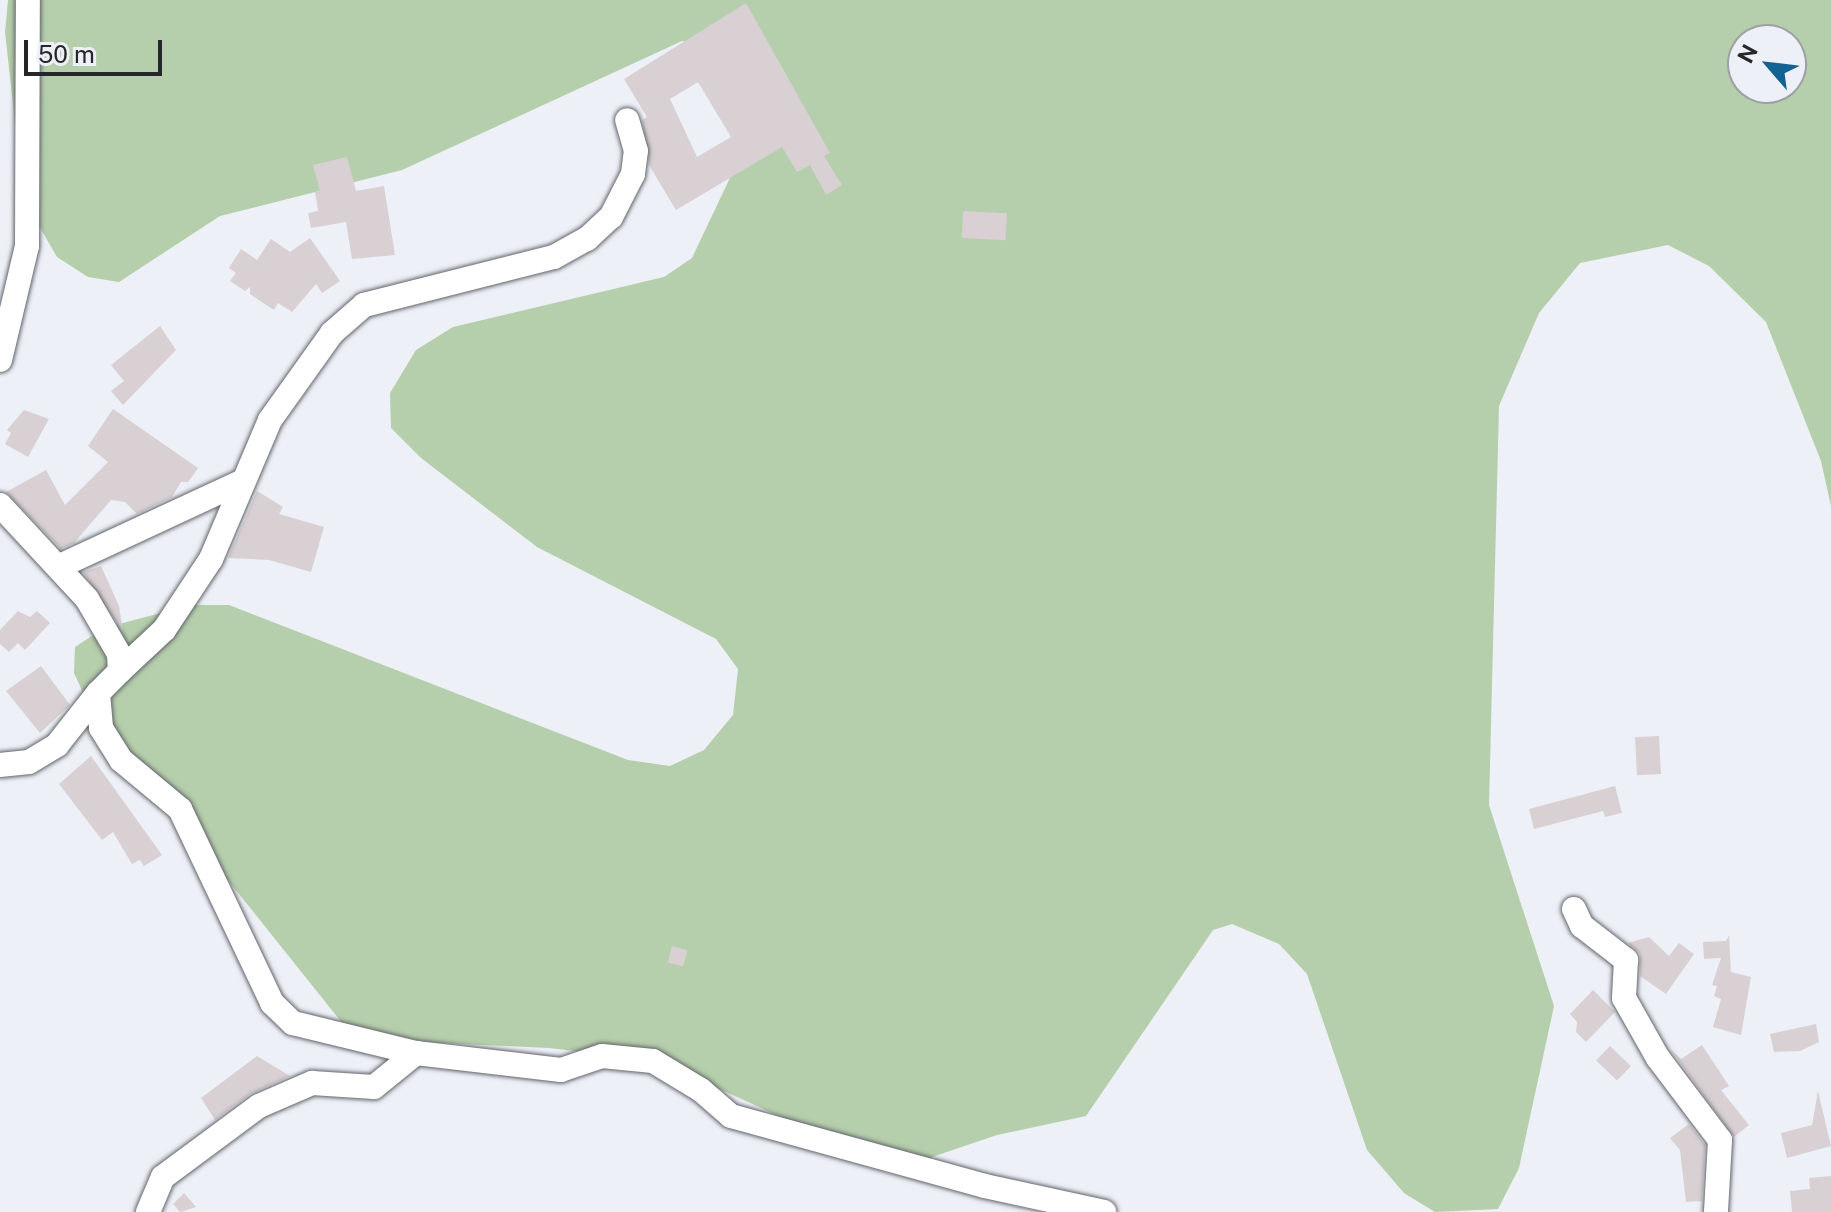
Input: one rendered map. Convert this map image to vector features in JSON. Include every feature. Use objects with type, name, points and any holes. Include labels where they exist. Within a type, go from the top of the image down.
[{"type":"street","points":[[0,360],[27,246],[28,0]]},
{"type":"street","points":[[0,765],[29,762],[57,745],[98,693],[164,630],[211,559],[241,482],[270,420],[332,333],[364,305],[554,257],[587,239],[611,217],[633,174],[636,151],[627,120]]},
{"type":"street","points":[[58,567],[241,482]]},
{"type":"street","points":[[0,505],[87,599],[119,654],[120,671]]},
{"type":"street","points":[[98,693],[101,728],[121,760],[180,809],[272,1003],[293,1023],[319,1033],[416,1053],[561,1070],[602,1056],[653,1061],[701,1090],[731,1116],[985,1186],[1104,1212]]},
{"type":"street","points":[[1574,909],[1582,926],[1626,960],[1624,998],[1658,1058],[1720,1140],[1716,1212]]},
{"type":"street","points":[[148,1212],[163,1177],[259,1106],[312,1083],[374,1087],[416,1053]]},
{"type":"green space","points":[[8,0],[1831,0],[1831,506],[1821,461],[1766,322],[1709,266],[1668,245],[1580,263],[1539,313],[1499,406],[1489,805],[1554,1006],[1519,1168],[1498,1209],[1435,1212],[1404,1193],[1367,1150],[1307,974],[1279,944],[1232,924],[1213,930],[1086,1116],[997,1135],[932,1157],[910,1176],[658,1061],[549,1048],[355,1039],[90,708],[74,673],[75,647],[104,628],[191,605],[229,605],[628,760],[670,766],[704,750],[733,715],[738,669],[716,639],[537,547],[421,458],[391,428],[390,393],[416,350],[453,327],[664,277],[692,258],[737,163],[717,48],[682,41],[402,170],[220,216],[119,282],[88,277],[57,257],[35,219],[16,131],[5,32]]},
{"type":"building","points":[[746,3],[830,153],[824,156],[842,185],[826,195],[810,165],[797,172],[782,147],[676,210],[649,165],[642,120],[647,117],[624,79]],"holes":[[[698,82],[731,137],[697,157],[670,99]]]},
{"type":"building","points":[[347,157],[356,191],[384,186],[395,255],[352,259],[346,222],[311,228],[308,213],[318,211],[315,192],[320,191],[313,165]]},
{"type":"building","points":[[963,211],[1007,213],[1006,240],[962,238]]},
{"type":"building","points":[[310,238],[340,281],[322,293],[316,284],[292,312],[278,303],[274,310],[250,294],[250,287],[245,291],[230,281],[236,273],[229,268],[241,249],[257,260],[271,239],[290,252]]},
{"type":"building","points":[[160,326],[176,350],[123,405],[111,391],[124,381],[111,365]]},
{"type":"building","points":[[113,409],[198,468],[188,482],[181,482],[172,497],[137,514],[125,502],[111,500],[74,543],[61,549],[6,492],[46,470],[65,505],[108,462],[88,446]]},
{"type":"building","points":[[24,410],[49,419],[28,457],[5,444],[11,433],[7,430]]},
{"type":"building","points":[[257,491],[283,507],[279,514],[324,527],[311,572],[269,560],[228,558]]},
{"type":"building","points":[[101,566],[119,606],[123,632],[83,572]]},
{"type":"building","points":[[18,611],[30,617],[37,611],[50,623],[25,650],[18,643],[9,652],[0,644],[0,630]]},
{"type":"building","points":[[41,666],[70,705],[40,733],[6,691]]},
{"type":"building","points":[[1659,736],[1661,774],[1637,775],[1635,737]]},
{"type":"building","points":[[91,756],[162,855],[144,866],[140,860],[132,864],[113,832],[102,840],[59,784]]},
{"type":"building","points":[[1615,786],[1622,813],[1605,817],[1603,811],[1534,829],[1529,809]]},
{"type":"building","points":[[1729,935],[1731,972],[1751,977],[1741,1035],[1713,1027],[1721,999],[1714,996],[1717,986],[1712,985],[1721,958],[1704,959],[1703,942],[1726,941]]},
{"type":"building","points":[[1649,937],[1669,956],[1679,943],[1694,954],[1666,994],[1640,976],[1640,954],[1628,943]]},
{"type":"building","points":[[672,946],[687,950],[683,967],[668,962]]},
{"type":"building","points":[[1593,990],[1615,1012],[1586,1042],[1576,1032],[1577,1022],[1570,1014]]},
{"type":"building","points":[[1816,1024],[1819,1042],[1800,1051],[1774,1052],[1770,1034]]},
{"type":"building","points":[[1702,1045],[1729,1086],[1721,1090],[1749,1125],[1734,1137],[1671,1050],[1681,1059]]},
{"type":"building","points":[[1610,1046],[1631,1066],[1617,1081],[1596,1060]]},
{"type":"building","points":[[257,1056],[290,1076],[250,1094],[215,1120],[201,1098]]},
{"type":"building","points":[[1818,1091],[1831,1146],[1787,1158],[1781,1133],[1812,1125]]},
{"type":"building","points":[[1689,1124],[1705,1145],[1702,1201],[1686,1202],[1680,1150],[1670,1138]]},
{"type":"building","points":[[1831,1176],[1831,1212],[1792,1212],[1790,1191],[1810,1189],[1809,1178]]},
{"type":"building","points":[[184,1193],[196,1207],[180,1212],[173,1204]]}]
